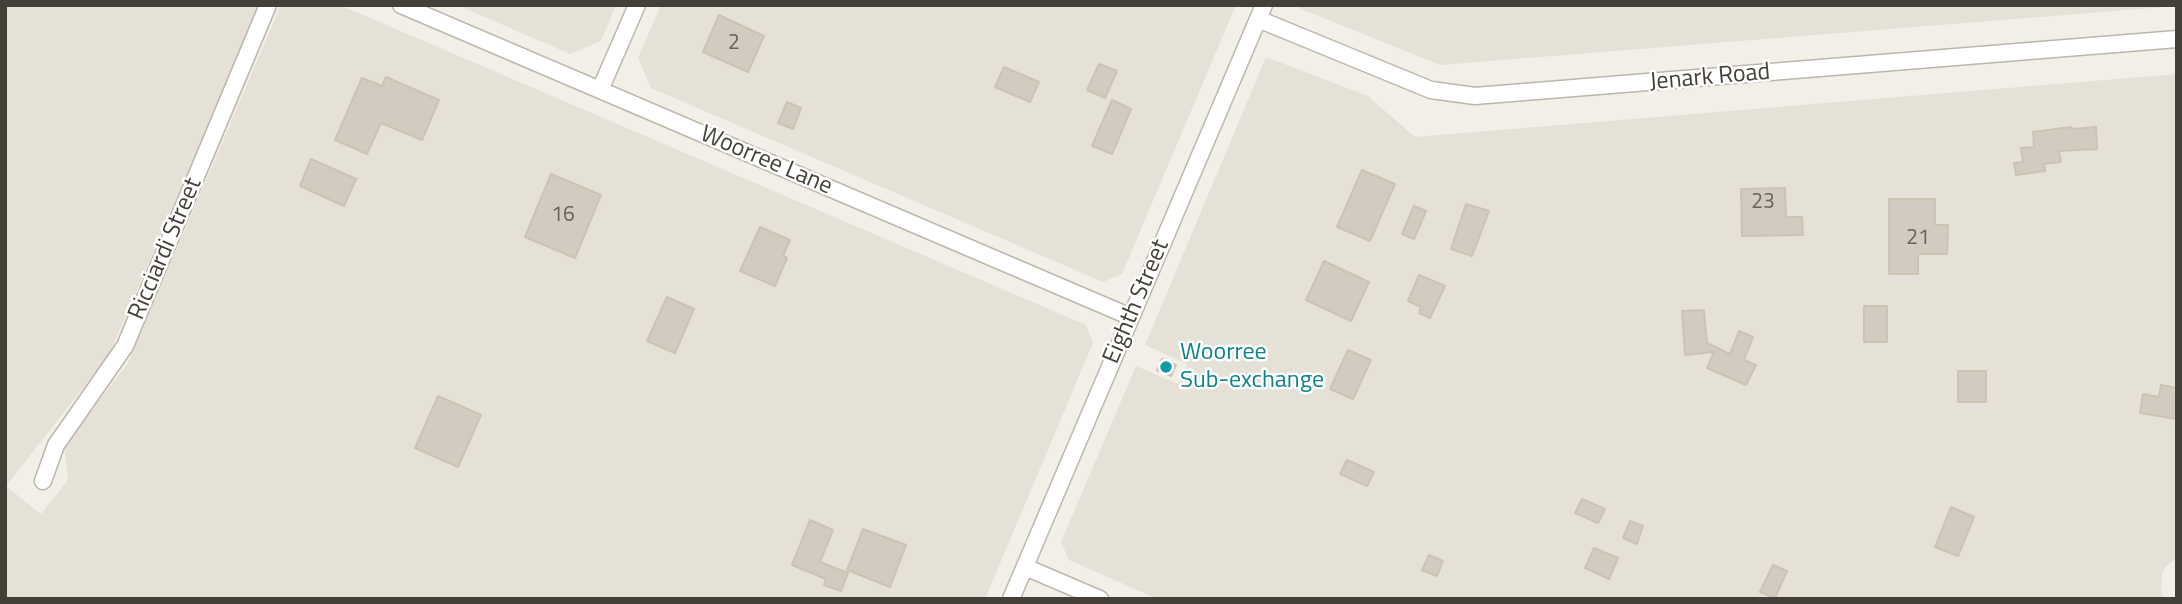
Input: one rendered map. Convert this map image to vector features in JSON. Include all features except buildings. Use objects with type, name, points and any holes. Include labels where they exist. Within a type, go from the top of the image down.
[{"type":"street","name":"Ricciardi Street","points":[[43,481],[56,445],[125,346],[268,5]]},
{"type":"street","name":"Woorree Lane","points":[[401,5],[1130,317]]},
{"type":"street","points":[[600,90],[637,5]]},
{"type":"street","name":"Jenark Road","points":[[1261,12],[1431,90],[1475,96],[2177,39]]},
{"type":"street","name":"Eighth Street","points":[[1011,599],[1261,12]]},
{"type":"street","points":[[1025,567],[1100,599]]},
{"type":"shaded area","points":[[5,5],[259,5],[109,355],[6,486],[41,514],[68,480],[64,445],[127,365],[281,5],[340,5],[1086,325],[1093,343],[985,599],[5,599]]},
{"type":"shaded area","points":[[457,5],[616,5],[601,41],[570,54]]},
{"type":"shaded area","points":[[661,5],[1236,5],[1122,274],[1103,282],[651,88],[638,58]]},
{"type":"shaded area","points":[[1298,5],[2177,6],[1440,65],[1299,8]]},
{"type":"shaded area","points":[[1266,57],[1368,96],[1415,137],[2177,74],[2177,558],[2165,567],[2162,575],[2161,591],[2164,599],[1158,599],[1069,560],[1061,542],[1136,366],[1178,384],[1187,364],[1145,345]]},
{"type":"place","name":"Woorree Sub-exchange","points":[[1166,367]]}]
